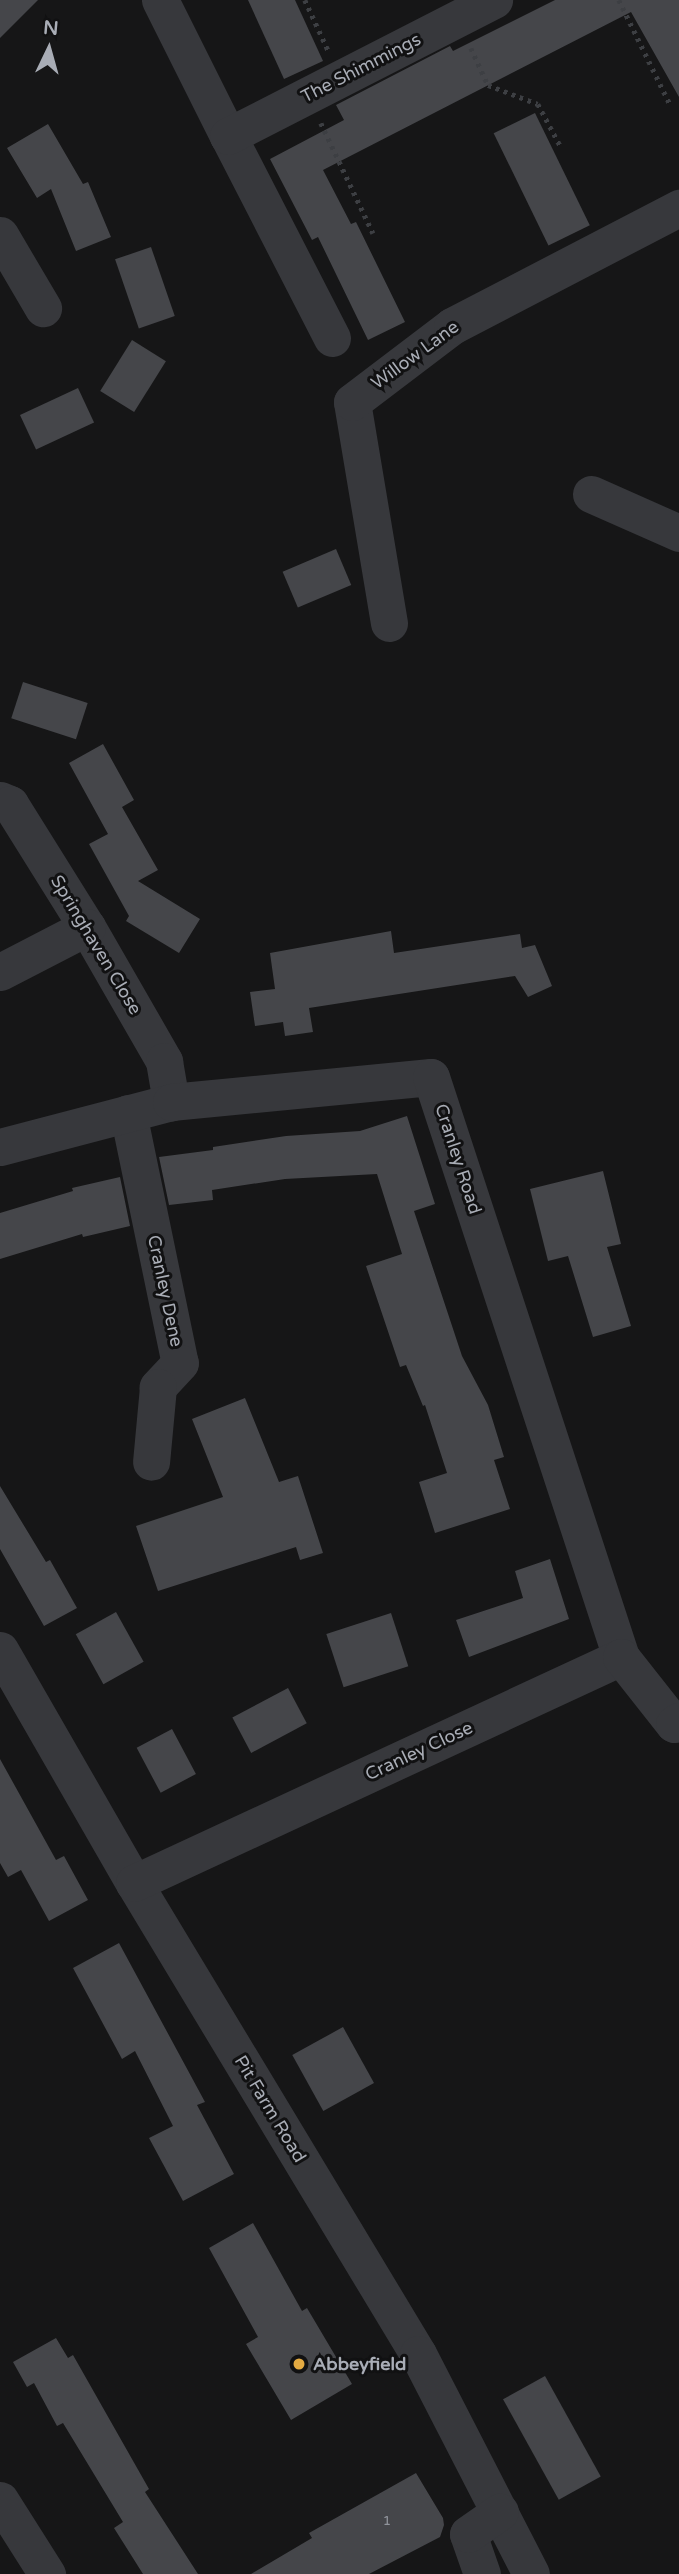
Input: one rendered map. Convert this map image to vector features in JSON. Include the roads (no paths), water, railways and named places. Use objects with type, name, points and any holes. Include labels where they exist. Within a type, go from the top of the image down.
[{"type":"street","points":[[160,0],[332,338]]},
{"type":"street","name":"The Shimmings","points":[[228,136],[494,0]]},
{"type":"street","name":"Willow Lane","points":[[388,623],[352,402],[452,326],[679,208]]},
{"type":"street","points":[[0,235],[43,308]]},
{"type":"street","points":[[590,494],[679,533]]},
{"type":"street","name":"Springhaven Close","points":[[0,800],[10,804],[87,927],[164,1061],[171,1102]]},
{"type":"street","points":[[0,972],[87,927]]},
{"type":"street","name":"Cranley Road","points":[[0,1147],[171,1102],[431,1077],[621,1657]]},
{"type":"street","name":"Cranley Dene","points":[[128,1113],[180,1363],[158,1387],[151,1462]]},
{"type":"street","name":"Pit Farm Road","points":[[0,1650],[134,1884],[418,2354],[531,2574]]},
{"type":"street","points":[[621,1657],[674,1724],[679,1721]]},
{"type":"street","name":"Cranley Close","points":[[134,1884],[621,1657]]},
{"type":"street","points":[[0,2500],[47,2574]]},
{"type":"street","points":[[482,2574],[468,2534],[500,2512]]},
{"type":"place","name":"Abbeyfield","points":[[299,2364]]}]
